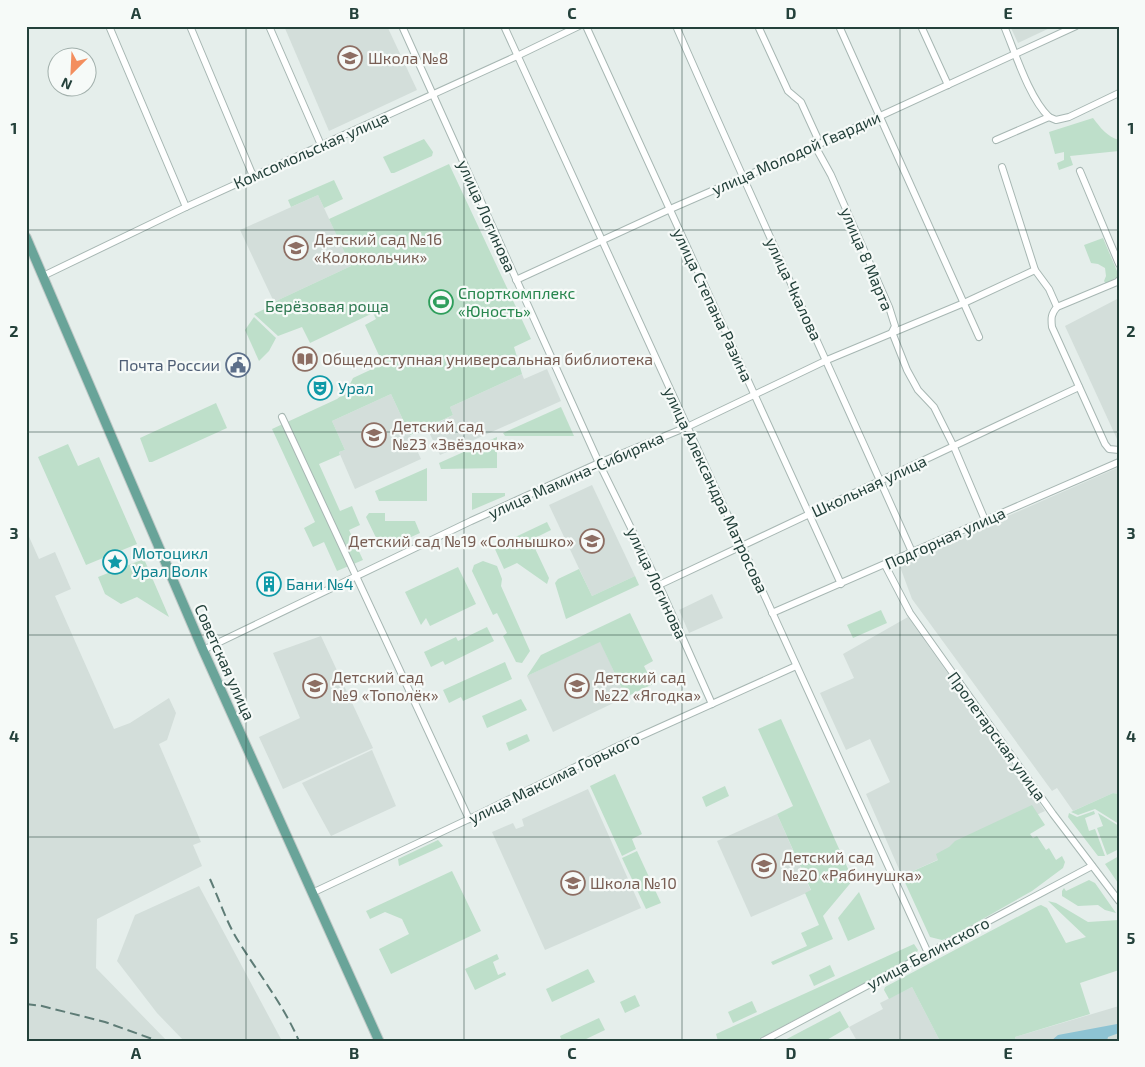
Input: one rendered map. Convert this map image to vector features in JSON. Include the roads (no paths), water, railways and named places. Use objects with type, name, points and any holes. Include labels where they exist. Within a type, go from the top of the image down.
[{"type":"main road","name":"Советская улица","points":[[26,237],[203,650],[379,1041]]},
{"type":"street","points":[[109,26],[186,207]]},
{"type":"street","points":[[190,26],[253,176]]},
{"type":"street","points":[[270,26],[321,145]]},
{"type":"street","name":"улица Логинова","points":[[402,26],[599,463],[658,585],[712,704]]},
{"type":"street","name":"улица Александра Матросова","points":[[504,26],[928,954]]},
{"type":"street","name":"Комсомольская улица","points":[[43,276],[186,207],[579,26]]},
{"type":"street","name":"улица Степана Разина","points":[[586,26],[668,210],[841,584]]},
{"type":"street","name":"улица Чкалова","points":[[676,26],[742,177],[827,360],[912,552]]},
{"type":"street","name":"улица 8 Марта","points":[[758,26],[788,91],[801,102],[817,137],[815,146],[831,176],[889,306],[895,326],[892,332],[907,370],[918,390],[934,407],[954,447],[985,520]]},
{"type":"street","points":[[839,26],[979,337]]},
{"type":"street","points":[[921,26],[948,85]]},
{"type":"street","points":[[1004,26],[1038,103],[1049,117],[1056,120],[1069,116],[1119,93]]},
{"type":"street","name":"улица Молодой Гвардии","points":[[516,280],[1076,26]]},
{"type":"street","points":[[996,140],[1049,117]]},
{"type":"street","points":[[1002,167],[1035,270],[1049,289],[1057,307]]},
{"type":"street","points":[[1080,172],[1119,264]]},
{"type":"street","name":"улица Мамина-Сибиряка","points":[[203,650],[471,521],[599,463],[687,427],[827,360],[964,303],[1035,270]]},
{"type":"street","points":[[1119,280],[1057,307],[1051,317],[1052,328],[1105,444],[1109,448],[1119,450]]},
{"type":"street","name":"Школьная улица","points":[[658,585],[1079,387]]},
{"type":"street","points":[[282,417],[468,819]]},
{"type":"street","name":"Подгорная улица","points":[[772,613],[1119,462]]},
{"type":"street","name":"Пролетарская улица","points":[[885,565],[910,614],[1053,814],[1119,901]]},
{"type":"street","name":"улица Максима Горького","points":[[312,892],[612,749],[796,666]]},
{"type":"street","name":"улица Белинского","points":[[763,1041],[1092,866]]},
{"type":"water","points":[[1117,1024],[1119,1033],[1108,1037],[1107,1041],[1051,1041],[1058,1035]]},
{"type":"railway","points":[[210,879],[233,932],[278,1001],[299,1041]]},
{"type":"railway","points":[[26,1004],[42,1006],[105,1022],[158,1041]]},
{"type":"place","name":"Школа №8","points":[[350,58]]},
{"type":"place","name":"Детский сад №16 «Колокольчик»","points":[[296,248]]},
{"type":"place","name":"Спорткомплекс «Юность»","points":[[441,302]]},
{"type":"place","name":"Общедоступная универсальная библиотека","points":[[305,359]]},
{"type":"place","name":"Почта России","points":[[238,365]]},
{"type":"place","name":"Урал","points":[[320,388]]},
{"type":"place","name":"Детский сад №23 «Звёздочка»","points":[[374,435]]},
{"type":"place","name":"Детский сад №19 «Солнышко»","points":[[592,541]]},
{"type":"place","name":"Мотоцикл Урал Волк","points":[[115,562]]},
{"type":"place","name":"Бани №4","points":[[269,584]]},
{"type":"place","name":"Детский сад №9 «Тополёк»","points":[[315,686]]},
{"type":"place","name":"Детский сад №22 «Ягодка»","points":[[577,686]]},
{"type":"place","name":"Детский сад №20 «Рябинушка»","points":[[764,866]]},
{"type":"place","name":"Школа №10","points":[[573,883]]},
{"type":"park label","name":"Берёзовая роща","points":[[327,306]]}]
